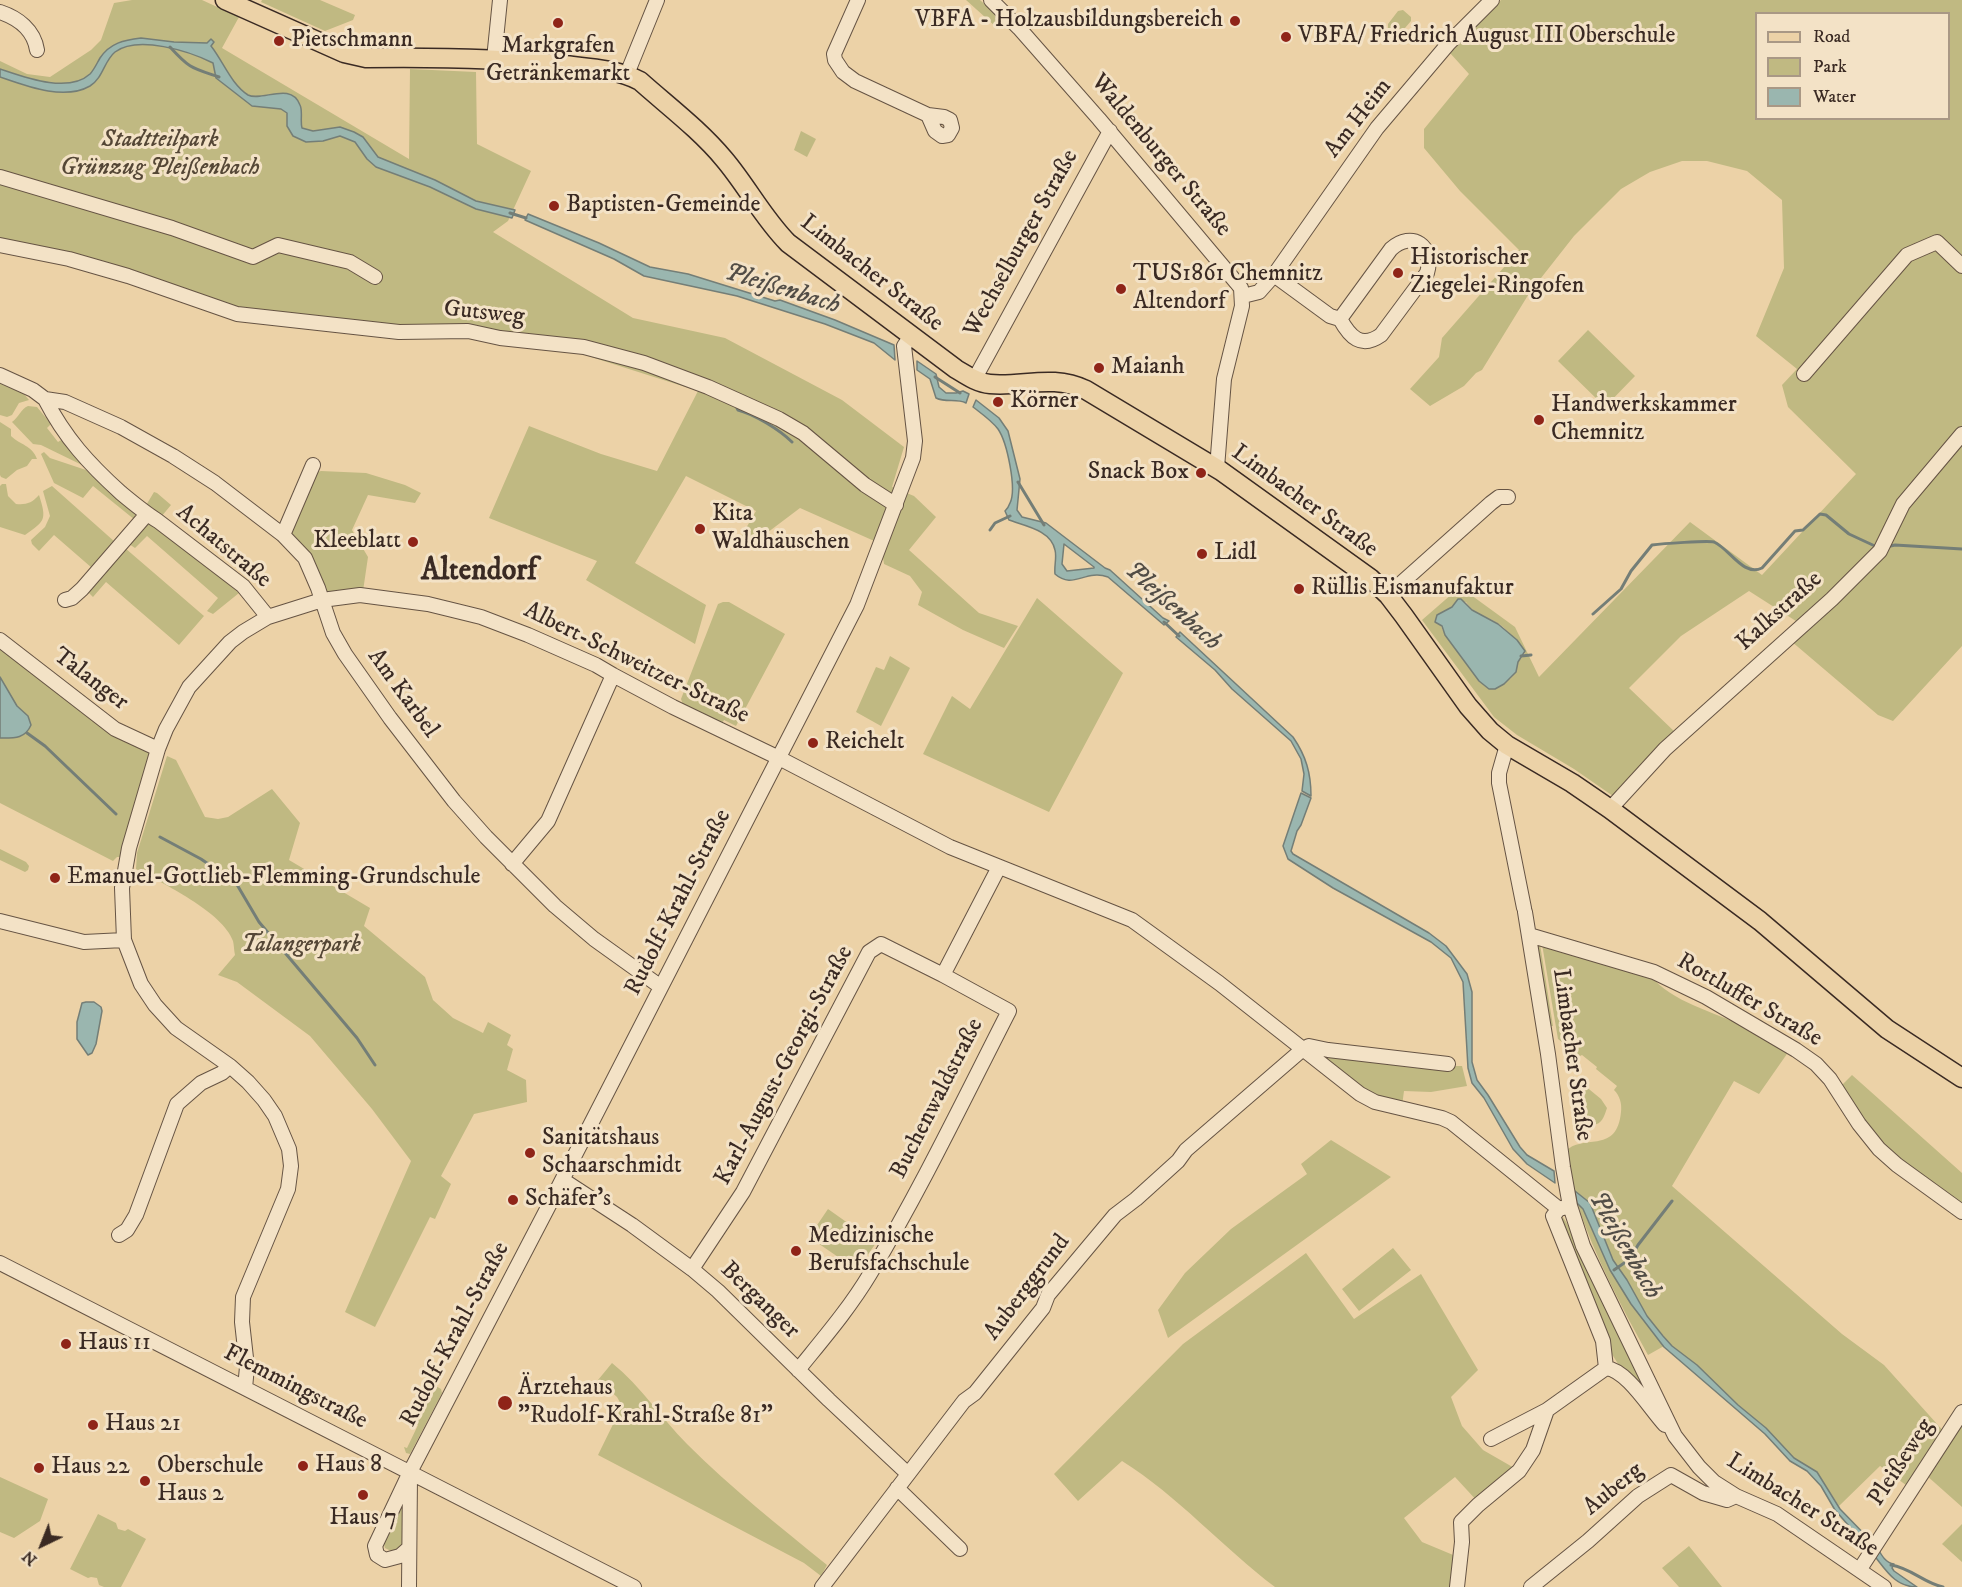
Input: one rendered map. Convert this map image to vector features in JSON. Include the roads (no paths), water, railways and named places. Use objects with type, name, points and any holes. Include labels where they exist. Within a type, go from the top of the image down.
[{"type":"main road","name":"Limbacher Straße","points":[[225,0],[331,48],[354,56],[494,59],[589,68],[627,74],[640,81],[716,149],[773,227],[788,243],[908,341],[974,380],[990,384],[1063,382],[1075,385],[1217,468],[1370,578],[1388,595],[1468,706],[1490,731],[1508,745]]},
{"type":"main road","points":[[1508,745],[1572,783],[1610,809],[1760,921],[1887,1029],[1962,1078]]},
{"type":"street","points":[[494,59],[500,0]]},
{"type":"street","points":[[627,74],[657,0]]},
{"type":"street","points":[[858,0],[834,54],[838,66],[855,81],[928,115]]},
{"type":"street","name":"Am Heim","points":[[1243,296],[1259,292],[1274,275],[1377,128],[1449,43],[1492,0]]},
{"type":"street","name":"Waldenburger Straße","points":[[1001,3],[1241,288],[1243,296]]},
{"type":"street","points":[[0,12],[15,18],[25,26],[35,38],[36,50]]},
{"type":"street","name":"Wechselburger Straße","points":[[974,380],[1110,131]]},
{"type":"street","points":[[0,177],[172,228],[253,257],[278,245],[350,262],[375,277]]},
{"type":"street","points":[[1274,275],[1330,316],[1340,319],[1346,331],[1362,342],[1373,341],[1381,336],[1427,273],[1430,261],[1427,251],[1420,244],[1411,240],[1400,241],[1391,249],[1340,319]]},
{"type":"street","points":[[1804,374],[1907,255],[1937,242],[1962,266]]},
{"type":"street","name":"Gutsweg","points":[[0,245],[109,270],[237,314],[399,332],[468,331],[501,338],[584,347],[644,363],[708,387],[779,419],[803,433],[865,485],[896,505]]},
{"type":"street","points":[[1217,468],[1224,379],[1243,296]]},
{"type":"street","name":"Rudolf-Krahl-Straße","points":[[409,1548],[400,1556],[385,1560],[377,1555],[375,1546],[410,1472],[563,1180],[857,605],[913,458],[915,441],[907,370],[908,341]]},
{"type":"street","name":"Am Karbel","points":[[0,375],[33,390],[45,399],[65,402],[121,427],[179,459],[215,483],[283,536],[305,558],[333,633],[345,654],[390,718],[454,801],[512,864],[594,939],[661,987]]},
{"type":"street","name":"Achatstraße","points":[[45,399],[56,420],[82,456],[147,514],[243,586],[268,617]]},
{"type":"street","name":"Kalkstraße","points":[[1610,809],[1665,749],[1832,598],[1882,546],[1904,504],[1962,434]]},
{"type":"street","points":[[283,536],[313,465]]},
{"type":"street","points":[[1388,595],[1491,503],[1499,497],[1508,497]]},
{"type":"street","name":"Achatstraße","points":[[64,600],[72,598],[82,589],[147,514]]},
{"type":"street","name":"Albert-Schweitzer-Straße","points":[[245,1388],[247,1367],[242,1322],[243,1297],[288,1189],[291,1166],[289,1149],[275,1116],[254,1088],[230,1066],[176,1028],[155,1005],[141,984],[124,940],[122,888],[141,805],[166,729],[189,687],[230,642],[268,617],[322,600],[360,596],[428,604],[471,615],[528,635],[596,664],[613,675],[950,847],[1132,920],[1176,950],[1303,1049]]},
{"type":"street","name":"Talanger","points":[[0,640],[115,729],[158,749]]},
{"type":"street","points":[[512,864],[548,821],[613,675]]},
{"type":"street","name":"Limbacher Straße","points":[[1508,745],[1499,773],[1499,783],[1529,935],[1563,1167],[1564,1207],[1675,1436]]},
{"type":"street","points":[[943,975],[999,867]]},
{"type":"street","points":[[0,921],[84,942],[124,940]]},
{"type":"street","name":"Rottluffer Straße","points":[[1529,935],[1654,972],[1707,997],[1799,1052],[1816,1064],[1830,1079],[1859,1124],[1879,1149],[1897,1165],[1962,1212]]},
{"type":"street","name":"Karl-August-Georgi-Straße","points":[[692,1269],[743,1192],[869,952],[881,944],[943,975]]},
{"type":"street","name":"Buchenwaldstraße","points":[[798,1370],[835,1325],[869,1276],[925,1175],[1009,1011],[943,975]]},
{"type":"street","points":[[1448,1064],[1310,1046],[1303,1049],[1368,1099],[1451,1122],[1564,1207]]},
{"type":"street","name":"Auberggrund","points":[[822,1587],[964,1401],[975,1393],[1042,1308],[1048,1295],[1115,1215],[1303,1049]]},
{"type":"street","points":[[119,1235],[126,1230],[136,1215],[177,1104],[201,1083],[222,1073],[230,1066]]},
{"type":"street","name":"Berganger","points":[[563,1180],[632,1225],[718,1291],[908,1474]]},
{"type":"street","name":"Limbacher Straße","points":[[1564,1207],[1553,1216],[1603,1341],[1606,1368],[1613,1369],[1624,1378],[1714,1482],[1736,1496],[1777,1514],[1863,1564],[1884,1587]]},
{"type":"street","name":"Flemmingstraße","points":[[0,1263],[634,1587]]},
{"type":"street","points":[[1491,1439],[1547,1410],[1606,1368]]},
{"type":"street","points":[[1457,1587],[1462,1542],[1461,1522],[1519,1471],[1533,1450],[1547,1410]]},
{"type":"street","name":"Pleißeweg","points":[[1863,1564],[1962,1412]]},
{"type":"street","points":[[409,1587],[410,1472]]},
{"type":"street","name":"Auberg","points":[[1531,1587],[1588,1541],[1638,1496],[1671,1475],[1703,1493],[1727,1500],[1736,1496]]},
{"type":"street","points":[[897,1488],[960,1550]]},
{"type":"water","points":[[141,38],[207,43],[211,39],[214,42],[211,46],[232,79],[248,95],[283,93],[296,98],[301,107],[302,128],[313,131],[340,127],[354,132],[363,137],[378,157],[435,180],[476,201],[515,210],[512,218],[476,209],[430,187],[376,167],[355,142],[340,136],[323,141],[306,142],[293,136],[287,126],[287,113],[281,109],[252,106],[216,78],[213,63],[178,50],[150,45],[125,47],[111,56],[94,83],[80,90],[69,92],[45,90],[0,77],[0,69],[46,82],[70,83],[81,80],[90,74],[108,49],[123,41]]},
{"type":"water","points":[[528,214],[650,267],[688,274],[775,301],[780,300],[835,320],[894,345],[895,360],[874,343],[825,324],[737,296],[644,276],[614,259],[525,220]]},
{"type":"water","points":[[917,361],[936,374],[939,387],[946,393],[963,391],[969,394],[966,403],[936,398],[930,379],[917,370]]},
{"type":"water","points":[[976,400],[999,418],[1008,431],[1020,479],[1017,510],[1022,517],[1046,523],[1110,570],[1169,621],[1164,625],[1108,577],[1093,575],[1068,580],[1055,574],[1056,553],[1053,543],[1043,533],[1009,520],[1005,511],[1010,503],[1012,487],[1005,444],[998,429],[973,407]],"holes":[[[1064,544],[1094,567],[1067,571],[1062,564]]]},
{"type":"water","points":[[1458,599],[1461,599],[1472,610],[1498,624],[1517,640],[1525,651],[1518,662],[1516,672],[1495,689],[1489,689],[1479,681],[1445,635],[1442,626],[1435,622],[1437,615],[1452,607]]},
{"type":"water","points":[[1180,632],[1293,737],[1307,765],[1311,796],[1302,791],[1304,774],[1301,759],[1291,741],[1176,637]]},
{"type":"water","points":[[0,677],[17,706],[28,716],[31,725],[26,733],[18,737],[0,738]]},
{"type":"water","points":[[1301,793],[1311,798],[1297,831],[1291,851],[1293,854],[1429,933],[1446,946],[1467,974],[1472,992],[1472,1062],[1477,1080],[1520,1147],[1527,1155],[1554,1171],[1555,1183],[1527,1164],[1513,1149],[1484,1098],[1472,1083],[1468,1068],[1463,982],[1451,958],[1431,942],[1333,888],[1288,859],[1283,846]]},
{"type":"water","points":[[94,1002],[101,1007],[102,1011],[96,1044],[92,1053],[88,1055],[77,1039],[77,1022],[82,1003]]},
{"type":"water","points":[[1575,1191],[1590,1203],[1613,1260],[1647,1316],[1663,1336],[1766,1428],[1794,1458],[1817,1472],[1840,1509],[1874,1544],[1870,1550],[1835,1510],[1821,1486],[1807,1471],[1790,1461],[1765,1434],[1664,1347],[1631,1304],[1610,1270],[1583,1209],[1577,1203]]},
{"type":"water","points":[[1878,1549],[1886,1561],[1894,1564],[1892,1568],[1894,1571],[1917,1587],[1897,1581],[1873,1554]]},
{"type":"waterway","points":[[170,47],[192,67],[219,77]]},
{"type":"waterway","name":"Pleißenbach","points":[[510,213],[526,218]]},
{"type":"waterway","points":[[935,377],[960,393]]},
{"type":"waterway","points":[[735,404],[738,410],[766,423],[792,442]]},
{"type":"waterway","points":[[1018,482],[1044,525]]},
{"type":"waterway","points":[[1593,614],[1621,589],[1631,571],[1652,545],[1714,542],[1743,566],[1755,570],[1762,568],[1795,531],[1803,530],[1820,514],[1826,515],[1849,534],[1877,547]]},
{"type":"waterway","points":[[990,530],[995,523],[1010,516]]},
{"type":"waterway","points":[[1886,547],[1895,545],[1962,549]]},
{"type":"waterway","name":"Pleißenbach","points":[[1164,622],[1179,636]]},
{"type":"waterway","points":[[1521,656],[1531,655]]},
{"type":"waterway","points":[[27,733],[45,746],[116,814]]},
{"type":"waterway","points":[[160,837],[201,859],[236,883],[259,922],[357,1038],[375,1065]]},
{"type":"waterway","points":[[1614,1270],[1630,1259],[1672,1201]]},
{"type":"waterway","points":[[1891,1565],[1943,1587]]},
{"type":"place","name":"VBFA - Holzausbildungsbereich","points":[[1235,21]]},
{"type":"place","name":"Markgrafen Getränkemarkt","points":[[558,23]]},
{"type":"place","name":"VBFA/ Friedrich August III Oberschule","points":[[1286,37]]},
{"type":"place","name":"Pietschmann","points":[[279,41]]},
{"type":"place","name":"Baptisten-Gemeinde","points":[[554,206]]},
{"type":"place","name":"Historischer Ziegelei-Ringofen","points":[[1398,273]]},
{"type":"place","name":"TUS1861 Chemnitz Altendorf","points":[[1121,289]]},
{"type":"place","name":"Maianh","points":[[1099,368]]},
{"type":"place","name":"Körner","points":[[998,402]]},
{"type":"place","name":"Handwerkskammer Chemnitz","points":[[1539,420]]},
{"type":"place","name":"Snack Box","points":[[1201,473]]},
{"type":"place","name":"Kita Waldhäuschen","points":[[700,529]]},
{"type":"place","name":"Kleeblatt","points":[[413,542]]},
{"type":"place","name":"Lidl","points":[[1202,554]]},
{"type":"place","name":"Rüllis Eismanufaktur","points":[[1299,589]]},
{"type":"place","name":"Reichelt","points":[[813,743]]},
{"type":"place","name":"Emanuel-Gottlieb-Flemming-Grundschule","points":[[55,878]]},
{"type":"place","name":"Sanitätshaus Schaarschmidt","points":[[530,1153]]},
{"type":"place","name":"Schäfer's","points":[[513,1200]]},
{"type":"place","name":"Medizinische Berufsfachschule","points":[[796,1251]]},
{"type":"place","name":"Haus 11","points":[[66,1344]]},
{"type":"place","name":"Ärztehaus \"Rudolf-Krahl-Straße 81\"","points":[[505,1403]]},
{"type":"place","name":"Haus 21","points":[[93,1425]]},
{"type":"place","name":"Haus 8","points":[[303,1466]]},
{"type":"place","name":"Haus 22","points":[[39,1468]]},
{"type":"place","name":"Oberschule Haus 2","points":[[145,1481]]},
{"type":"place","name":"Haus 7","points":[[363,1495]]},
{"type":"district","name":"Altendorf","points":[[479,573]]},
{"type":"park label","name":"Stadtteilpark Grünzug Pleißenbach","points":[[160,155]]},
{"type":"park label","name":"Talangerpark","points":[[301,946]]}]
